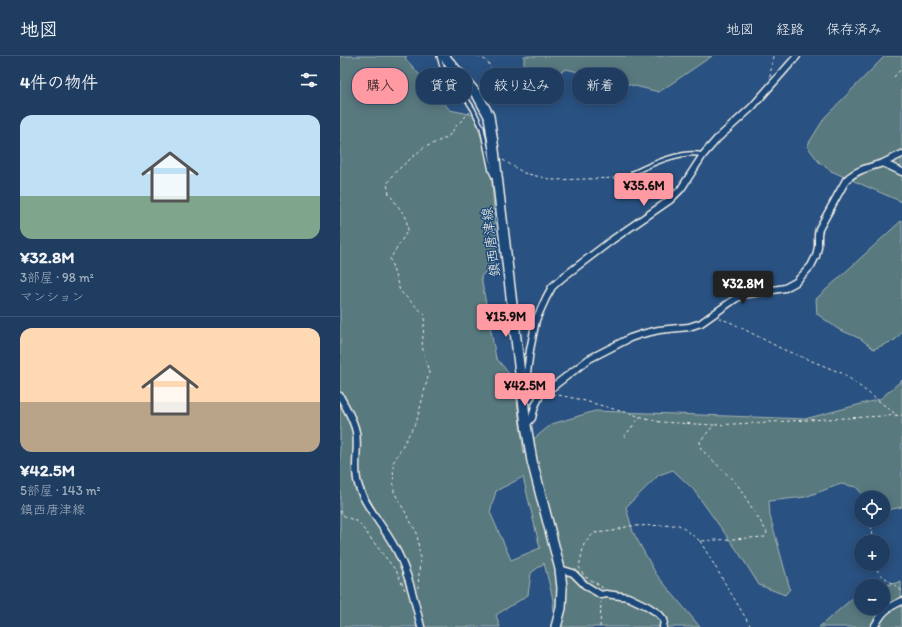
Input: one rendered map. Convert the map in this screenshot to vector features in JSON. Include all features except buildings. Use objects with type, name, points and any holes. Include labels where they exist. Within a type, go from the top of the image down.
[{"type":"main road","name":"鎮西唐津線","points":[[444,56],[478,96],[489,116],[523,375],[526,425],[532,461],[560,569],[562,588],[561,608],[556,627]]},
{"type":"street","points":[[526,425],[532,418],[539,398],[539,393],[523,375],[528,373],[530,350],[536,320],[552,287],[612,240],[670,200],[681,189],[703,155],[717,139],[752,108],[797,56]]},
{"type":"street","points":[[539,393],[546,392],[589,359],[630,338],[658,330],[689,328],[701,323],[743,295],[785,288],[796,282],[811,266],[816,256],[819,228],[846,180],[851,175],[863,169],[883,163],[902,154]]},
{"type":"street","points":[[883,163],[902,172]]},
{"type":"street","points":[[340,396],[353,422],[356,433],[355,471],[358,484],[363,496],[394,545],[405,569],[421,627]]},
{"type":"street","points":[[560,569],[573,574],[603,594],[628,597],[647,606],[659,614],[664,620],[663,627]]},
{"type":"street","points":[[874,627],[882,613],[902,601]]},
{"type":"lane","points":[[439,56],[442,68],[462,92],[473,109],[482,128],[491,171],[498,184]]},
{"type":"lane","points":[[633,173],[661,159],[696,153],[703,155]]},
{"type":"path","points":[[478,56],[487,62],[497,79],[478,96]]},
{"type":"path","points":[[769,87],[773,56]]},
{"type":"path","points":[[894,78],[902,68]]},
{"type":"path","points":[[417,590],[420,558],[417,533],[394,492],[393,462],[417,420],[430,373],[422,346],[425,315],[400,291],[390,259],[408,230],[406,217],[389,194],[387,184],[392,174],[423,148],[448,137],[457,125],[473,109]]},
{"type":"path","points":[[494,150],[499,158],[524,173],[553,180],[618,178],[633,173]]},
{"type":"path","points":[[712,316],[732,322],[782,349],[844,374],[898,416]]},
{"type":"path","points":[[546,392],[578,399],[641,417],[671,423],[714,426],[902,415]]},
{"type":"path","points":[[624,437],[641,417]]},
{"type":"path","points":[[700,541],[765,536],[767,532],[738,484],[701,449],[700,441],[714,426]]},
{"type":"path","points":[[340,511],[342,515],[358,522],[396,572],[405,590]]},
{"type":"path","points":[[600,627],[603,594],[601,586],[584,576],[579,567],[584,544],[594,533],[613,532],[629,526],[679,525],[700,541],[751,627]]},
{"type":"path","points":[[878,571],[902,591]]},
{"type":"green space","points":[[340,56],[407,56],[405,58],[416,71],[416,104],[445,104],[450,110],[474,115],[491,167],[497,257],[481,277],[496,358],[514,379],[524,454],[526,445],[552,424],[595,411],[805,419],[880,399],[902,380],[902,507],[890,510],[890,491],[860,491],[856,487],[841,484],[805,497],[769,501],[770,516],[790,589],[785,595],[759,585],[739,553],[693,489],[673,470],[659,475],[626,507],[633,532],[656,574],[700,627],[556,627],[552,595],[544,563],[531,573],[528,595],[496,615],[500,627],[340,627]],"holes":[[[523,477],[540,548],[511,560],[490,512],[496,491]]]},
{"type":"green space","points":[[524,56],[712,56],[659,92],[628,84],[628,68],[572,68],[572,70],[566,69],[564,70],[564,68],[524,67]]},
{"type":"green space","points":[[885,56],[902,56],[902,202],[831,171],[819,162],[807,146],[825,117]]},
{"type":"green space","points":[[902,220],[902,332],[895,340],[874,349],[861,339],[838,329],[817,314],[816,299]]},
{"type":"green space","points":[[901,582],[902,627],[819,627],[854,597],[854,615],[890,615],[890,584]]}]
